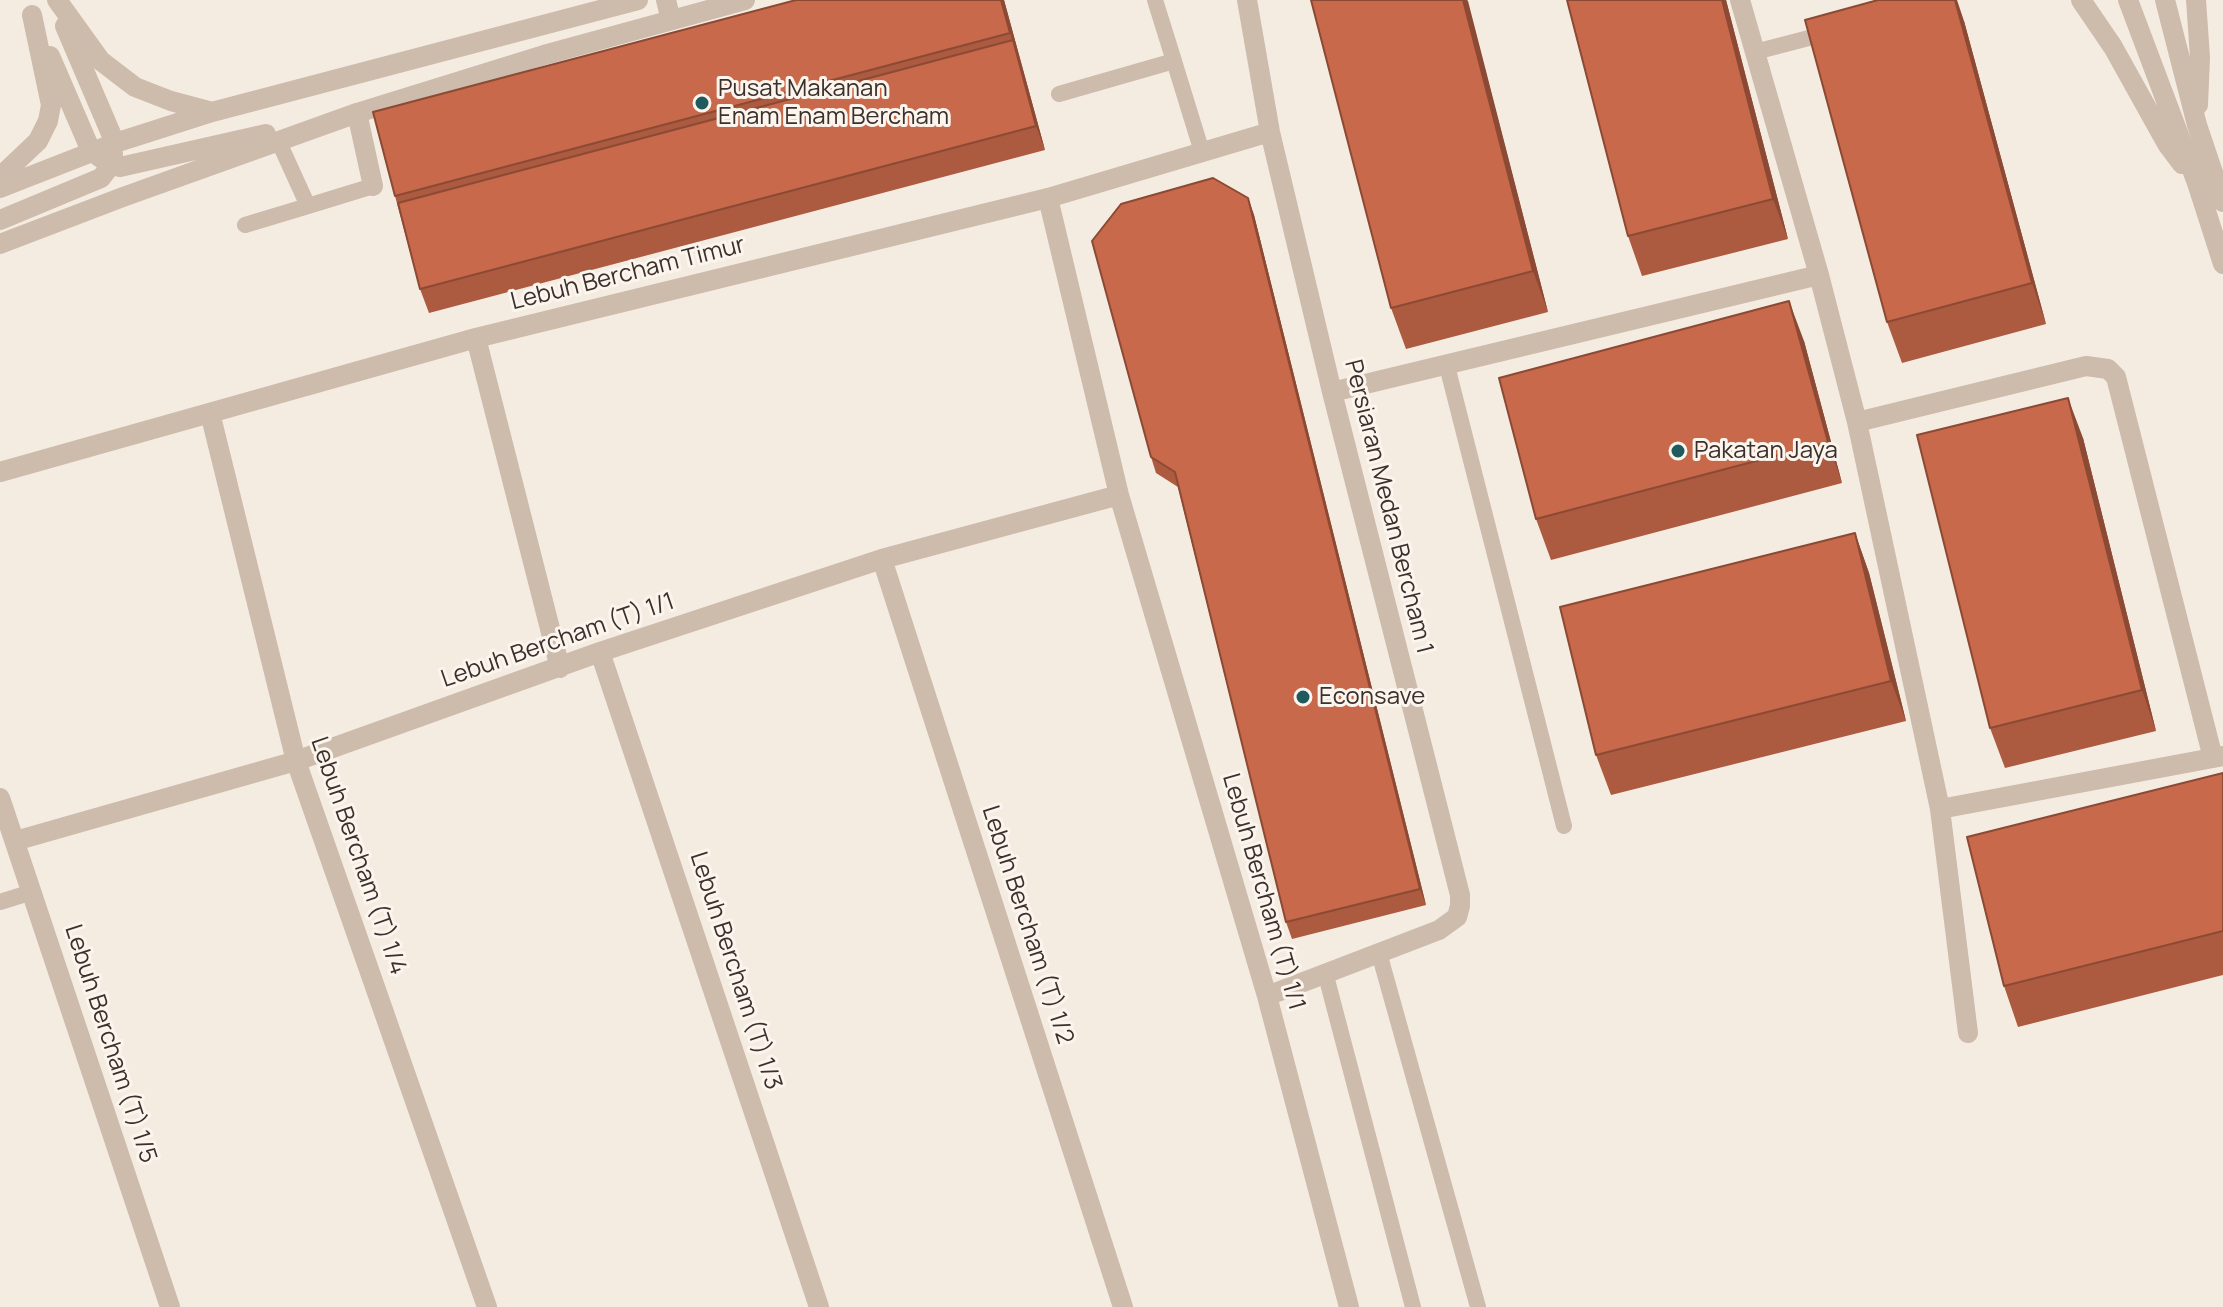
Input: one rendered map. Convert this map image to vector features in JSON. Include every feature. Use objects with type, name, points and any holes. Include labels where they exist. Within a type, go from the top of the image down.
[{"type":"street","points":[[56,0],[101,61],[135,87],[212,112]]},
{"type":"street","points":[[0,220],[101,178],[111,165],[115,143],[56,0]]},
{"type":"street","points":[[0,188],[91,151],[212,112],[638,0]]},
{"type":"street","points":[[666,0],[671,20]]},
{"type":"street","points":[[0,244],[357,113],[544,55],[745,0]]},
{"type":"street","name":"Persiaran Medan Bercham 1","points":[[1247,0],[1270,132],[1332,392],[1460,895],[1457,917],[1449,925],[1267,996]]},
{"type":"street","points":[[1740,0],[1819,275],[1857,422],[1940,809],[1968,1033]]},
{"type":"street","points":[[2081,0],[2141,93],[2167,144],[2197,183]]},
{"type":"street","points":[[2128,0],[2197,183],[2223,264]]},
{"type":"street","points":[[2165,0],[2197,125],[2223,202]]},
{"type":"street","points":[[2196,0],[2200,57],[2197,125]]},
{"type":"street","points":[[29,8],[91,151],[111,165],[131,166],[261,134],[270,134],[278,140]]},
{"type":"street","points":[[0,177],[38,141],[48,121],[51,105],[29,8]]},
{"type":"street","points":[[357,113],[373,186]]},
{"type":"street","name":"Lebuh Bercham Timur","points":[[0,472],[476,338],[1048,198],[1270,132]]},
{"type":"street","name":"Lebuh Bercham (T) 1/1","points":[[1048,198],[1119,495],[1267,996],[1349,1307]]},
{"type":"street","points":[[1332,392],[1819,275]]},
{"type":"street","points":[[476,338],[560,668]]},
{"type":"street","points":[[1857,422],[2086,366],[2108,369],[2116,377],[2218,757],[1940,809]]},
{"type":"street","name":"Lebuh Bercham (T) 1/4","points":[[210,413],[296,761],[487,1307]]},
{"type":"street","name":"Lebuh Bercham (T) 1/1","points":[[15,841],[296,761],[600,652],[882,559],[1119,495]]},
{"type":"street","name":"Lebuh Bercham (T) 1/2","points":[[882,559],[1123,1307]]},
{"type":"street","name":"Lebuh Bercham (T) 1/3","points":[[600,652],[819,1307]]},
{"type":"street","name":"Lebuh Bercham (T) 1/5","points":[[0,798],[170,1307]]},
{"type":"lane","points":[[1155,0],[1202,152]]},
{"type":"lane","points":[[1755,52],[1844,29]]},
{"type":"lane","points":[[1059,94],[1174,61]]},
{"type":"lane","points":[[278,140],[308,206]]},
{"type":"lane","points":[[245,225],[373,186]]},
{"type":"lane","points":[[1447,366],[1564,826]]},
{"type":"lane","points":[[0,902],[32,892]]},
{"type":"lane","points":[[1379,953],[1478,1307]]},
{"type":"lane","points":[[1325,972],[1413,1307]]},
{"type":"building","name":"Pusat Makanan Enam Enam Bercham","points":[[796,0],[1001,0],[1010,33],[395,196],[373,112]]},
{"type":"building","points":[[1311,0],[1463,0],[1533,271],[1391,308]]},
{"type":"building","points":[[1567,0],[1722,0],[1773,199],[1628,236]]},
{"type":"building","points":[[1878,0],[1955,0],[2032,283],[1887,322],[1805,20]]},
{"type":"building","points":[[1013,40],[1036,126],[420,289],[398,203]]},
{"type":"building","name":"Econsave","points":[[1213,178],[1248,198],[1420,889],[1286,922],[1175,472],[1151,457],[1092,241],[1121,204]]},
{"type":"building","name":"Pakatan Jaya","points":[[1789,301],[1828,442],[1536,519],[1499,378]]},
{"type":"building","points":[[2068,398],[2142,690],[1990,728],[1917,435]]},
{"type":"building","points":[[1855,533],[1891,681],[1596,755],[1560,607]]},
{"type":"building","points":[[2223,773],[2223,931],[2004,986],[1967,837]]},
{"type":"place","name":"Pusat Makanan Enam Enam Bercham","points":[[702,103]]},
{"type":"place","name":"Pakatan Jaya","points":[[1678,451]]},
{"type":"place","name":"Econsave","points":[[1303,697]]}]
